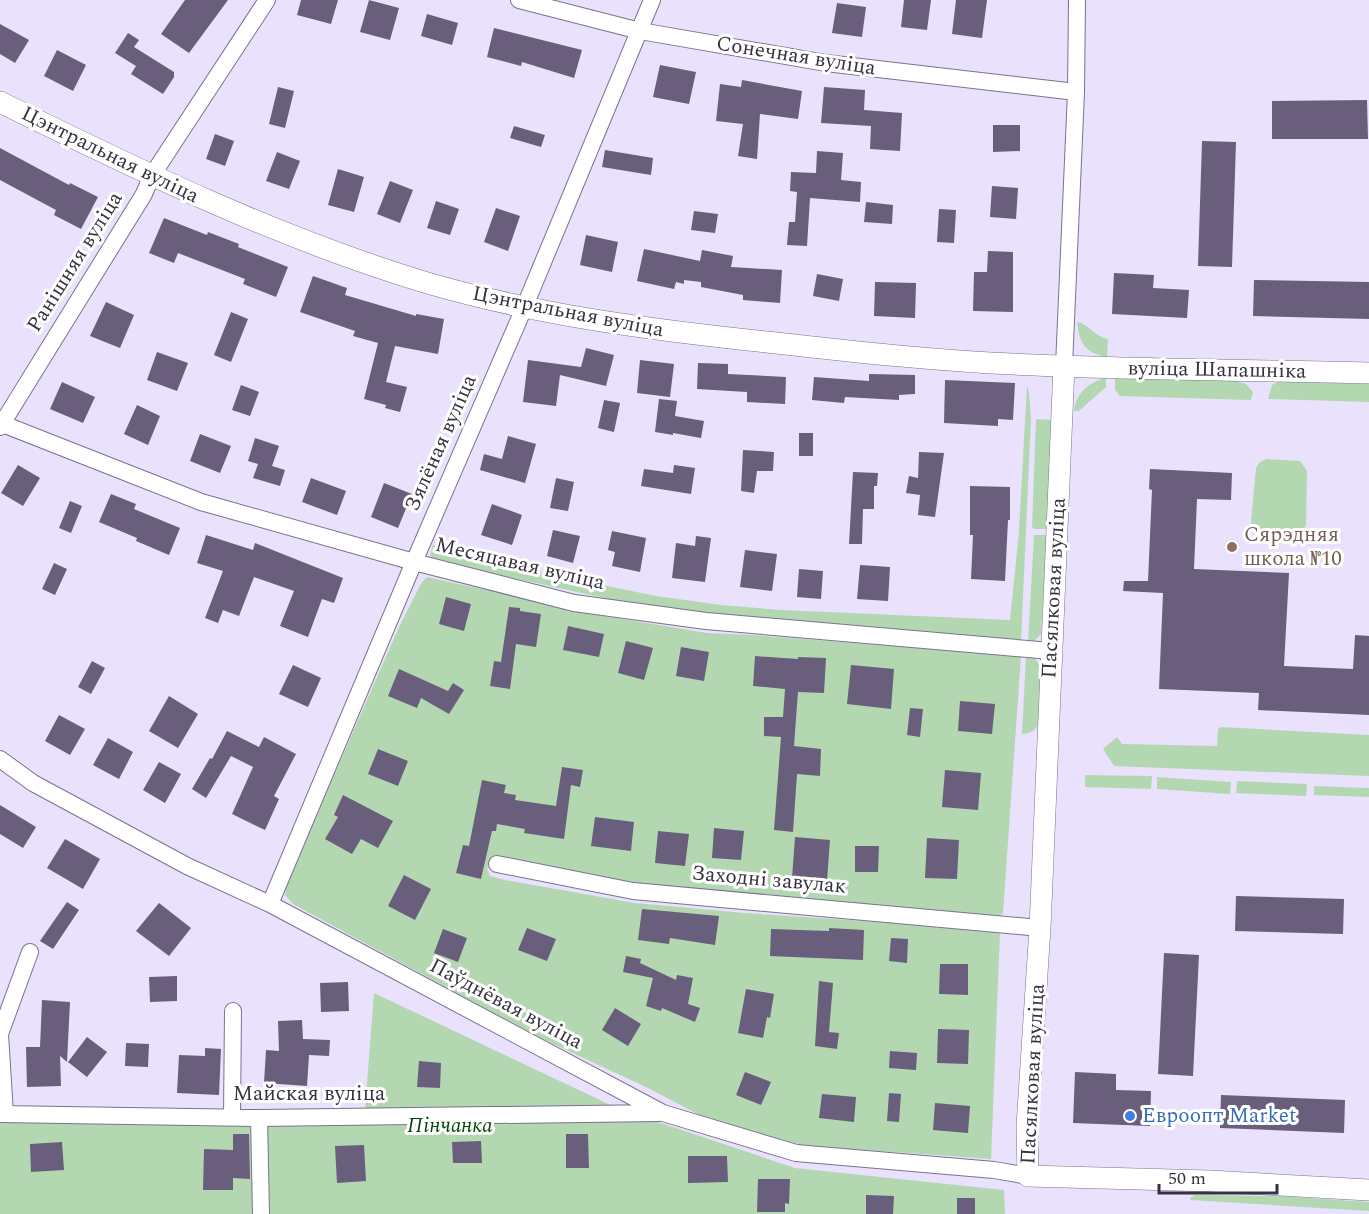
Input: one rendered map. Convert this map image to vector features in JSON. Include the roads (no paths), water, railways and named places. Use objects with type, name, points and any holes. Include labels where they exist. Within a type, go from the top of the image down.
[{"type":"street","name":"Ранішняя вуліца","points":[[1,425],[144,194],[151,177],[267,0]]},
{"type":"street","name":"Сонечная вуліца","points":[[519,0],[640,31],[826,63],[1076,92]]},
{"type":"street","name":"Зялёная вуліца","points":[[270,904],[524,308],[652,0]]},
{"type":"street","name":"Пасялковая вуліца","points":[[1028,1176],[1027,1126],[1040,928],[1076,92],[1077,0]]},
{"type":"street","name":"Цэнтральная вуліца","points":[[0,102],[151,177],[262,224],[370,265],[524,308],[696,335],[852,351],[1064,366]]},
{"type":"street","name":"вуліца Шапашніка","points":[[1064,366],[1369,373]]},
{"type":"street","name":"Месяцавая вуліца","points":[[1,425],[201,502],[414,562],[574,603],[706,621],[1051,651]]},
{"type":"street","name":"Паўднёвая вуліца","points":[[0,759],[33,783],[166,855],[270,904],[663,1113],[796,1153],[994,1170],[1028,1176]]},
{"type":"street","name":"Заходні завулак","points":[[497,864],[633,891],[1040,928]]},
{"type":"street","points":[[3,1108],[0,1034],[30,952]]},
{"type":"street","points":[[232,1117],[233,1011]]},
{"type":"street","name":"Майская вуліца","points":[[3,1108],[259,1118],[663,1113]]},
{"type":"street","points":[[259,1118],[261,1214]]},
{"type":"street","points":[[1028,1176],[1210,1180],[1369,1190]]},
{"type":"place","name":"Сярэдняя школа №10","points":[[1232,547]]},
{"type":"place","name":"Евроопт Market","points":[[1130,1116]]},
{"type":"park label","name":"Пінчанка","points":[[450,1126]]}]
